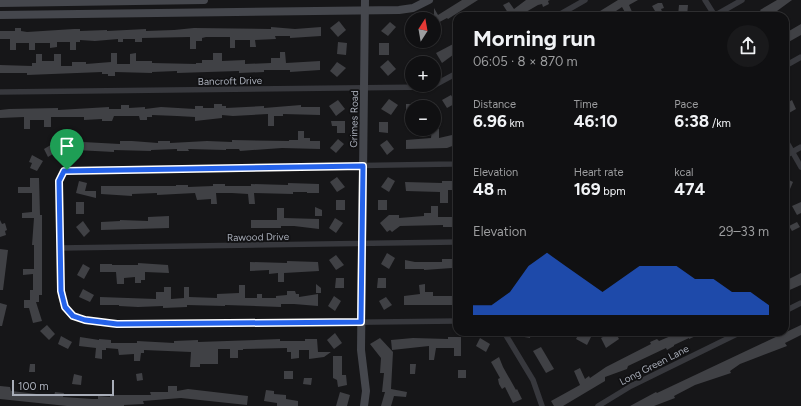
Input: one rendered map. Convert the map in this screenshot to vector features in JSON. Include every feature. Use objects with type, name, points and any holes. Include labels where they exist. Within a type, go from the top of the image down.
[{"type":"street","points":[[0,3],[204,0]]},
{"type":"street","name":"Grimes Road","points":[[364,406],[366,391],[362,360],[361,322],[365,0]]},
{"type":"street","points":[[0,15],[365,10],[413,8],[429,0]]},
{"type":"street","points":[[564,12],[586,0]]},
{"type":"street","points":[[705,0],[712,12]]},
{"type":"street","points":[[721,12],[742,0]]},
{"type":"street","points":[[789,64],[801,56]]},
{"type":"street","name":"Bancroft Drive","points":[[0,92],[431,87],[453,74]]},
{"type":"street","points":[[789,146],[801,167]]},
{"type":"street","points":[[789,154],[801,147]]},
{"type":"street","points":[[453,164],[71,170],[62,173],[59,181],[61,297],[69,312],[73,316],[85,320],[129,325],[453,321]]},
{"type":"street","name":"Rawood Drive","points":[[60,248],[453,242]]},
{"type":"street","points":[[789,309],[801,304]]},
{"type":"street","points":[[506,336],[533,380],[542,406]]},
{"type":"street","name":"Long Green Lane","points":[[598,406],[631,386],[733,336]]},
{"type":"building","points":[[462,0],[478,0],[459,12],[453,12],[453,16],[448,19],[447,18],[441,21],[441,13]]},
{"type":"building","points":[[526,0],[550,0],[548,1],[549,4],[543,7],[542,4],[538,5],[526,12],[507,12],[503,5],[509,2],[514,9]]},
{"type":"building","points":[[618,0],[638,0],[629,5],[632,12],[625,12],[622,7],[614,12],[598,12]]},
{"type":"building","points":[[777,0],[792,0],[777,11],[778,12],[761,12],[760,10]]},
{"type":"building","points":[[662,3],[664,8],[661,9],[662,12],[656,12],[652,6]]},
{"type":"building","points":[[679,5],[688,5],[687,12],[678,12]]},
{"type":"building","points":[[339,21],[346,30],[338,37],[330,28]]},
{"type":"building","points":[[390,22],[396,27],[388,36],[381,31]]},
{"type":"building","points":[[801,24],[801,35],[789,42],[789,31]]},
{"type":"building","points":[[271,27],[295,29],[321,27],[321,36],[290,38],[290,36],[275,36],[276,39],[255,40],[256,47],[250,47],[250,40],[235,40],[235,48],[230,48],[230,37],[206,37],[202,38],[202,41],[196,41],[196,49],[190,49],[190,37],[142,38],[142,42],[135,42],[135,39],[123,39],[123,42],[118,42],[118,39],[95,41],[80,40],[80,42],[76,42],[76,50],[70,50],[70,42],[57,42],[57,47],[50,48],[50,43],[35,43],[35,50],[29,50],[29,43],[16,43],[16,50],[10,50],[10,39],[0,39],[0,31],[15,31],[15,28],[21,28],[21,31],[27,32],[74,29],[80,29],[80,31],[107,31],[146,29],[146,31],[194,28],[271,29]]},
{"type":"building","points":[[338,42],[347,43],[346,55],[337,54]]},
{"type":"building","points":[[379,43],[389,43],[389,55],[379,55]]},
{"type":"building","points":[[453,44],[453,55],[442,63],[441,56],[438,56],[436,53]]},
{"type":"building","points":[[280,52],[285,52],[286,63],[320,61],[320,70],[290,72],[290,70],[264,70],[264,72],[239,73],[239,71],[177,73],[177,71],[152,73],[115,72],[115,76],[108,76],[108,74],[102,74],[102,72],[27,75],[27,73],[0,73],[0,65],[32,66],[32,63],[36,63],[36,54],[42,54],[42,61],[54,61],[54,54],[61,54],[61,66],[72,66],[72,62],[86,62],[86,64],[111,62],[111,53],[117,53],[117,64],[130,64],[130,54],[136,53],[136,61],[152,61],[152,63],[196,64],[202,63],[202,60],[213,60],[213,53],[222,53],[222,61],[245,60],[245,64],[271,63],[271,58],[280,58]]},
{"type":"building","points":[[388,60],[396,69],[388,76],[380,67]]},
{"type":"building","points":[[337,62],[346,68],[337,77],[330,71]]},
{"type":"building","points":[[451,95],[453,98],[453,105],[447,108],[442,100]]},
{"type":"building","points":[[389,99],[398,105],[391,115],[381,109]]},
{"type":"building","points":[[338,100],[345,109],[336,116],[329,106]]},
{"type":"building","points":[[792,100],[796,109],[789,113],[789,102]]},
{"type":"building","points":[[214,104],[222,104],[222,106],[226,106],[226,108],[264,106],[264,108],[301,105],[301,107],[320,107],[320,115],[283,114],[283,116],[274,116],[274,126],[268,126],[268,114],[233,116],[222,115],[222,118],[195,121],[195,117],[152,115],[152,117],[147,117],[147,120],[140,120],[139,116],[114,116],[112,121],[102,121],[102,119],[84,120],[84,117],[51,117],[51,127],[44,127],[44,120],[30,120],[30,129],[24,129],[24,117],[0,118],[0,110],[9,109],[58,108],[58,110],[109,107],[109,109],[121,109],[121,105],[129,105],[129,108],[145,107],[145,109],[161,107],[195,109],[195,106],[214,108]]},
{"type":"building","points":[[331,121],[345,121],[345,133],[337,133],[337,126],[332,126]]},
{"type":"building","points":[[379,122],[388,122],[388,133],[379,132]]},
{"type":"building","points":[[298,131],[304,131],[304,138],[310,138],[310,141],[320,141],[320,149],[282,148],[240,151],[239,149],[188,149],[189,151],[177,151],[177,149],[151,151],[114,150],[114,152],[76,150],[76,152],[64,152],[64,144],[83,144],[83,142],[120,144],[120,141],[158,143],[158,141],[170,141],[170,143],[207,141],[232,142],[232,140],[289,141],[298,140]]},
{"type":"building","points":[[452,135],[453,146],[447,148],[406,149],[406,140],[431,138],[431,136],[439,136],[439,138]]},
{"type":"building","points":[[338,139],[344,144],[336,153],[330,148]]},
{"type":"building","points":[[387,140],[394,149],[387,155],[380,145]]},
{"type":"building","points":[[54,143],[59,150],[48,157],[44,149]]},
{"type":"building","points":[[32,155],[43,161],[37,171],[30,168],[32,163],[29,162]]},
{"type":"building","points":[[337,177],[345,187],[337,192],[330,182]]},
{"type":"building","points":[[388,177],[395,181],[389,192],[381,187]]},
{"type":"building","points":[[30,178],[39,178],[40,215],[42,215],[42,295],[39,295],[39,302],[36,302],[42,321],[33,323],[29,308],[24,308],[24,300],[30,300],[30,290],[33,290],[33,274],[23,275],[23,269],[34,269],[34,245],[32,245],[34,218],[22,218],[22,213],[32,212],[32,193],[18,193],[18,187],[30,187]]},
{"type":"building","points":[[789,180],[793,182],[789,189]]},
{"type":"building","points":[[79,181],[87,183],[85,191],[96,191],[96,198],[76,193]]},
{"type":"building","points":[[442,181],[453,181],[453,190],[448,190],[448,203],[440,203],[440,192],[406,191],[405,182],[442,183]]},
{"type":"building","points":[[288,183],[319,184],[319,193],[254,193],[255,204],[249,204],[248,194],[216,193],[217,204],[211,204],[211,199],[197,200],[195,193],[157,195],[157,193],[132,194],[132,196],[101,194],[101,186],[188,185],[188,187],[225,184],[225,186],[251,186],[251,184],[288,185]]},
{"type":"building","points":[[336,200],[345,200],[345,210],[336,210]]},
{"type":"building","points":[[378,200],[387,200],[387,210],[378,210]]},
{"type":"building","points":[[76,202],[84,202],[84,214],[76,214]]},
{"type":"building","points":[[801,202],[801,213],[797,215],[792,206]]},
{"type":"building","points":[[431,206],[438,206],[438,217],[453,217],[453,227],[443,227],[443,225],[400,226],[392,232],[390,230],[387,232],[380,223],[389,215],[399,215],[399,218],[424,216],[424,213],[431,213]]},
{"type":"building","points":[[315,207],[322,210],[322,216],[315,216]]},
{"type":"building","points":[[277,208],[284,208],[284,218],[319,219],[319,229],[294,226],[281,226],[281,228],[251,228],[251,220],[277,220]]},
{"type":"building","points":[[169,216],[169,228],[101,230],[101,222],[120,220],[148,221],[148,217]]},
{"type":"building","points":[[335,218],[343,223],[336,233],[329,228]]},
{"type":"building","points":[[0,220],[2,224],[5,223],[7,230],[5,231],[6,235],[0,237]]},
{"type":"building","points":[[83,221],[90,231],[84,237],[76,227]]},
{"type":"building","points":[[797,222],[800,227],[792,231],[789,226]]},
{"type":"building","points":[[0,249],[8,250],[3,290],[0,290]]},
{"type":"building","points":[[387,253],[395,258],[389,269],[381,264]]},
{"type":"building","points":[[336,255],[344,265],[336,270],[329,260]]},
{"type":"building","points":[[442,259],[453,259],[452,268],[424,270],[405,269],[405,260],[415,262],[442,262]]},
{"type":"building","points":[[287,261],[318,262],[319,271],[284,273],[284,282],[278,282],[278,273],[269,274],[269,270],[250,271],[250,262],[287,263]]},
{"type":"building","points":[[138,263],[168,265],[169,273],[145,272],[145,280],[141,280],[141,283],[135,283],[135,277],[124,278],[124,284],[117,284],[116,272],[100,272],[100,264],[138,265]]},
{"type":"building","points":[[83,264],[90,268],[84,279],[77,275]]},
{"type":"building","points":[[801,273],[801,285],[789,290],[789,279]]},
{"type":"building","points":[[336,278],[344,278],[344,288],[335,288]]},
{"type":"building","points":[[378,278],[386,278],[386,288],[377,288]]},
{"type":"building","points":[[316,284],[321,288],[321,293],[316,293]]},
{"type":"building","points":[[425,284],[425,292],[433,292],[433,296],[452,296],[452,305],[404,305],[404,296],[420,294],[419,285]]},
{"type":"building","points":[[239,285],[245,285],[245,298],[257,298],[257,294],[262,294],[262,298],[276,298],[276,296],[287,295],[287,291],[295,291],[296,294],[299,294],[299,297],[318,294],[318,306],[294,304],[281,304],[281,307],[187,305],[187,307],[163,308],[163,306],[138,307],[100,305],[100,297],[156,299],[156,292],[164,292],[164,287],[171,287],[171,299],[184,298],[184,287],[189,287],[189,297],[217,298],[217,294],[239,293]]},
{"type":"building","points":[[83,289],[94,295],[90,302],[79,297]]},
{"type":"building","points":[[334,296],[341,301],[335,311],[328,306]]},
{"type":"building","points":[[386,297],[392,305],[384,310],[379,301]]},
{"type":"building","points":[[0,303],[7,305],[2,326],[0,326]]},
{"type":"building","points":[[47,325],[55,334],[49,340],[40,331]]},
{"type":"building","points":[[801,325],[801,335],[785,343],[787,346],[740,364],[730,371],[731,373],[695,385],[674,396],[675,398],[654,406],[630,406],[656,392],[657,393],[778,336],[789,336],[789,331]]},
{"type":"building","points":[[335,333],[342,343],[334,349],[327,340]]},
{"type":"building","points":[[61,336],[72,342],[68,349],[58,344]]},
{"type":"building","points":[[519,336],[530,336],[530,338]]},
{"type":"building","points":[[578,336],[591,337],[587,345],[576,339]]},
{"type":"building","points":[[605,336],[617,336],[619,339],[606,348],[601,338]]},
{"type":"building","points":[[671,336],[696,336],[628,366],[627,369],[605,377],[605,381],[563,406],[554,406],[551,401],[580,385],[574,371],[580,368],[585,379],[589,376],[590,378],[606,367],[651,344],[650,342],[657,339],[659,341]]},
{"type":"building","points":[[80,337],[111,340],[111,343],[137,343],[137,341],[174,343],[174,341],[198,340],[198,342],[280,339],[280,341],[305,341],[305,339],[317,339],[318,352],[331,352],[324,357],[309,359],[309,350],[299,350],[299,358],[291,359],[291,352],[287,352],[287,348],[243,349],[238,350],[238,358],[230,358],[230,349],[218,349],[218,364],[200,364],[200,367],[190,367],[191,352],[144,350],[144,353],[141,353],[140,361],[134,361],[134,354],[119,355],[118,349],[106,348],[106,350],[102,350],[102,359],[95,358],[96,348],[79,346]]},
{"type":"building","points":[[448,337],[461,337],[461,356],[454,356],[454,348],[436,348],[434,360],[429,360],[429,346],[392,350],[391,340],[413,338],[448,339]]},
{"type":"building","points":[[380,338],[393,352],[391,389],[407,392],[406,397],[394,396],[391,406],[381,406],[385,392],[382,392],[384,373],[380,373],[381,358],[370,344]]},
{"type":"building","points":[[480,338],[490,344],[486,352],[476,346]]},
{"type":"building","points":[[541,347],[554,369],[546,373],[533,351]]},
{"type":"building","points":[[333,356],[342,356],[342,375],[346,375],[347,385],[338,387],[337,380],[333,378]]},
{"type":"building","points":[[499,357],[503,367],[522,399],[513,403],[505,387],[502,389],[499,384],[498,379],[500,378],[491,362]]},
{"type":"building","points":[[30,364],[35,364],[35,372],[29,372]]},
{"type":"building","points":[[410,364],[416,364],[415,374],[410,374]]},
{"type":"building","points":[[458,370],[466,370],[466,378],[458,378]]},
{"type":"building","points":[[284,371],[293,371],[293,379],[284,379]]},
{"type":"building","points":[[142,373],[143,380],[137,381],[136,374]]},
{"type":"building","points":[[74,374],[82,376],[81,385],[72,384]]},
{"type":"building","points":[[304,378],[312,378],[311,385],[303,384]]},
{"type":"building","points":[[0,386],[10,387],[11,391],[54,396],[55,392],[64,393],[63,397],[93,399],[98,399],[98,396],[110,397],[110,395],[151,395],[150,392],[168,392],[168,386],[177,386],[177,391],[188,389],[248,396],[247,405],[181,398],[143,401],[144,404],[124,406],[67,406],[0,399]]},
{"type":"building","points":[[266,390],[274,391],[274,394],[286,395],[286,399],[298,401],[298,406],[277,406],[277,403],[264,401]]},
{"type":"building","points":[[340,392],[350,395],[347,406],[336,406]]},
{"type":"route","points":[[363,166],[361,322],[129,325],[92,322],[73,316],[65,307],[61,297],[59,181],[62,173],[67,170],[363,166]]}]
